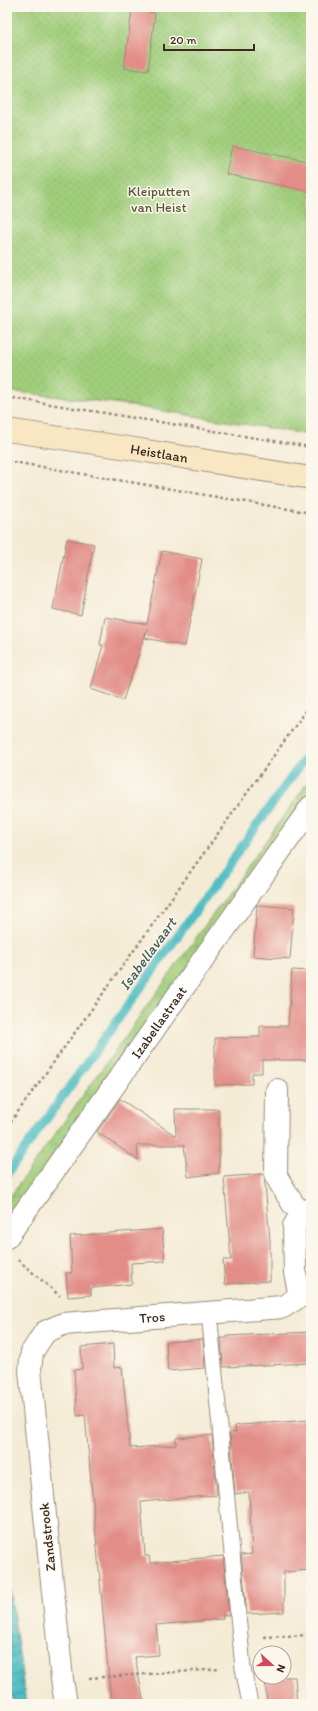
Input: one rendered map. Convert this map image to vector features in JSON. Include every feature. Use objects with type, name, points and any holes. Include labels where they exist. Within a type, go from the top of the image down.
[{"type":"main road","name":"Heistlaan","points":[[7,430],[311,478]]},
{"type":"street","name":"Izabellastraat","points":[[7,1237],[311,807]]},
{"type":"street","points":[[277,1090],[276,1176],[293,1204],[307,1211],[294,1226],[294,1273],[306,1296]]},
{"type":"street","name":"Tros","points":[[30,1370],[32,1352],[45,1332],[64,1324],[283,1307],[306,1296]]},
{"type":"street","name":"Zandstrook","points":[[30,1370],[62,1679],[66,1704]]},
{"type":"lane","points":[[209,1312],[243,1668],[250,1704]]},
{"type":"path","points":[[7,397],[311,447]]},
{"type":"path","points":[[7,461],[311,513]]},
{"type":"path","points":[[7,1127],[311,704]]},
{"type":"path","points":[[14,1257],[61,1298],[64,1324]]},
{"type":"path","points":[[240,1639],[311,1635]]},
{"type":"path","points":[[62,1679],[243,1668]]},
{"type":"green space","name":"Kleiputten van Heist","points":[[7,7],[311,7],[311,435],[114,403],[7,391]]},
{"type":"green space","points":[[311,778],[311,795],[7,1224],[7,1201]]},
{"type":"water","points":[[7,1568],[26,1704],[13,1704],[7,1663]]},
{"type":"building","points":[[132,10],[155,13],[148,71],[124,68]]},
{"type":"building","points":[[232,146],[311,162],[311,192],[226,174]]},
{"type":"building","points":[[67,539],[94,544],[81,615],[53,609]]},
{"type":"building","points":[[162,551],[202,559],[185,646],[145,638],[147,629],[123,700],[91,689],[103,645],[100,645],[105,617],[147,624]]},
{"type":"building","points":[[257,905],[294,908],[290,959],[253,956]]},
{"type":"building","points":[[292,970],[311,971],[311,1060],[262,1060],[262,1073],[252,1073],[252,1084],[215,1085],[215,1038],[260,1037],[260,1026],[288,1026]]},
{"type":"building","points":[[120,1099],[176,1136],[175,1109],[219,1109],[219,1173],[188,1177],[184,1145],[137,1145],[138,1160],[97,1132]]},
{"type":"building","points":[[264,1174],[270,1240],[270,1281],[225,1284],[223,1260],[231,1260],[224,1177]]},
{"type":"building","points":[[162,1229],[165,1261],[131,1263],[132,1284],[91,1288],[91,1295],[68,1297],[66,1273],[72,1273],[70,1236]]},
{"type":"building","points":[[311,1332],[311,1363],[223,1367],[221,1338],[227,1338],[227,1336]]},
{"type":"building","points":[[203,1339],[205,1368],[168,1371],[166,1342]]},
{"type":"building","points":[[113,1344],[114,1368],[122,1367],[130,1448],[176,1445],[176,1438],[212,1435],[217,1495],[141,1502],[145,1556],[149,1556],[150,1563],[223,1556],[229,1615],[223,1615],[223,1619],[156,1625],[159,1655],[135,1657],[144,1704],[112,1704],[85,1415],[77,1416],[74,1370],[82,1369],[81,1347]]},
{"type":"building","points":[[311,1420],[311,1570],[284,1572],[284,1612],[247,1614],[241,1555],[252,1554],[249,1492],[235,1494],[230,1433],[236,1432],[235,1426],[239,1425]]},
{"type":"building","points":[[292,1677],[295,1677],[297,1704],[267,1704],[266,1685],[292,1685]]},
{"type":"waterway","name":"Isabellavaart","points":[[7,1174],[311,750]]}]
